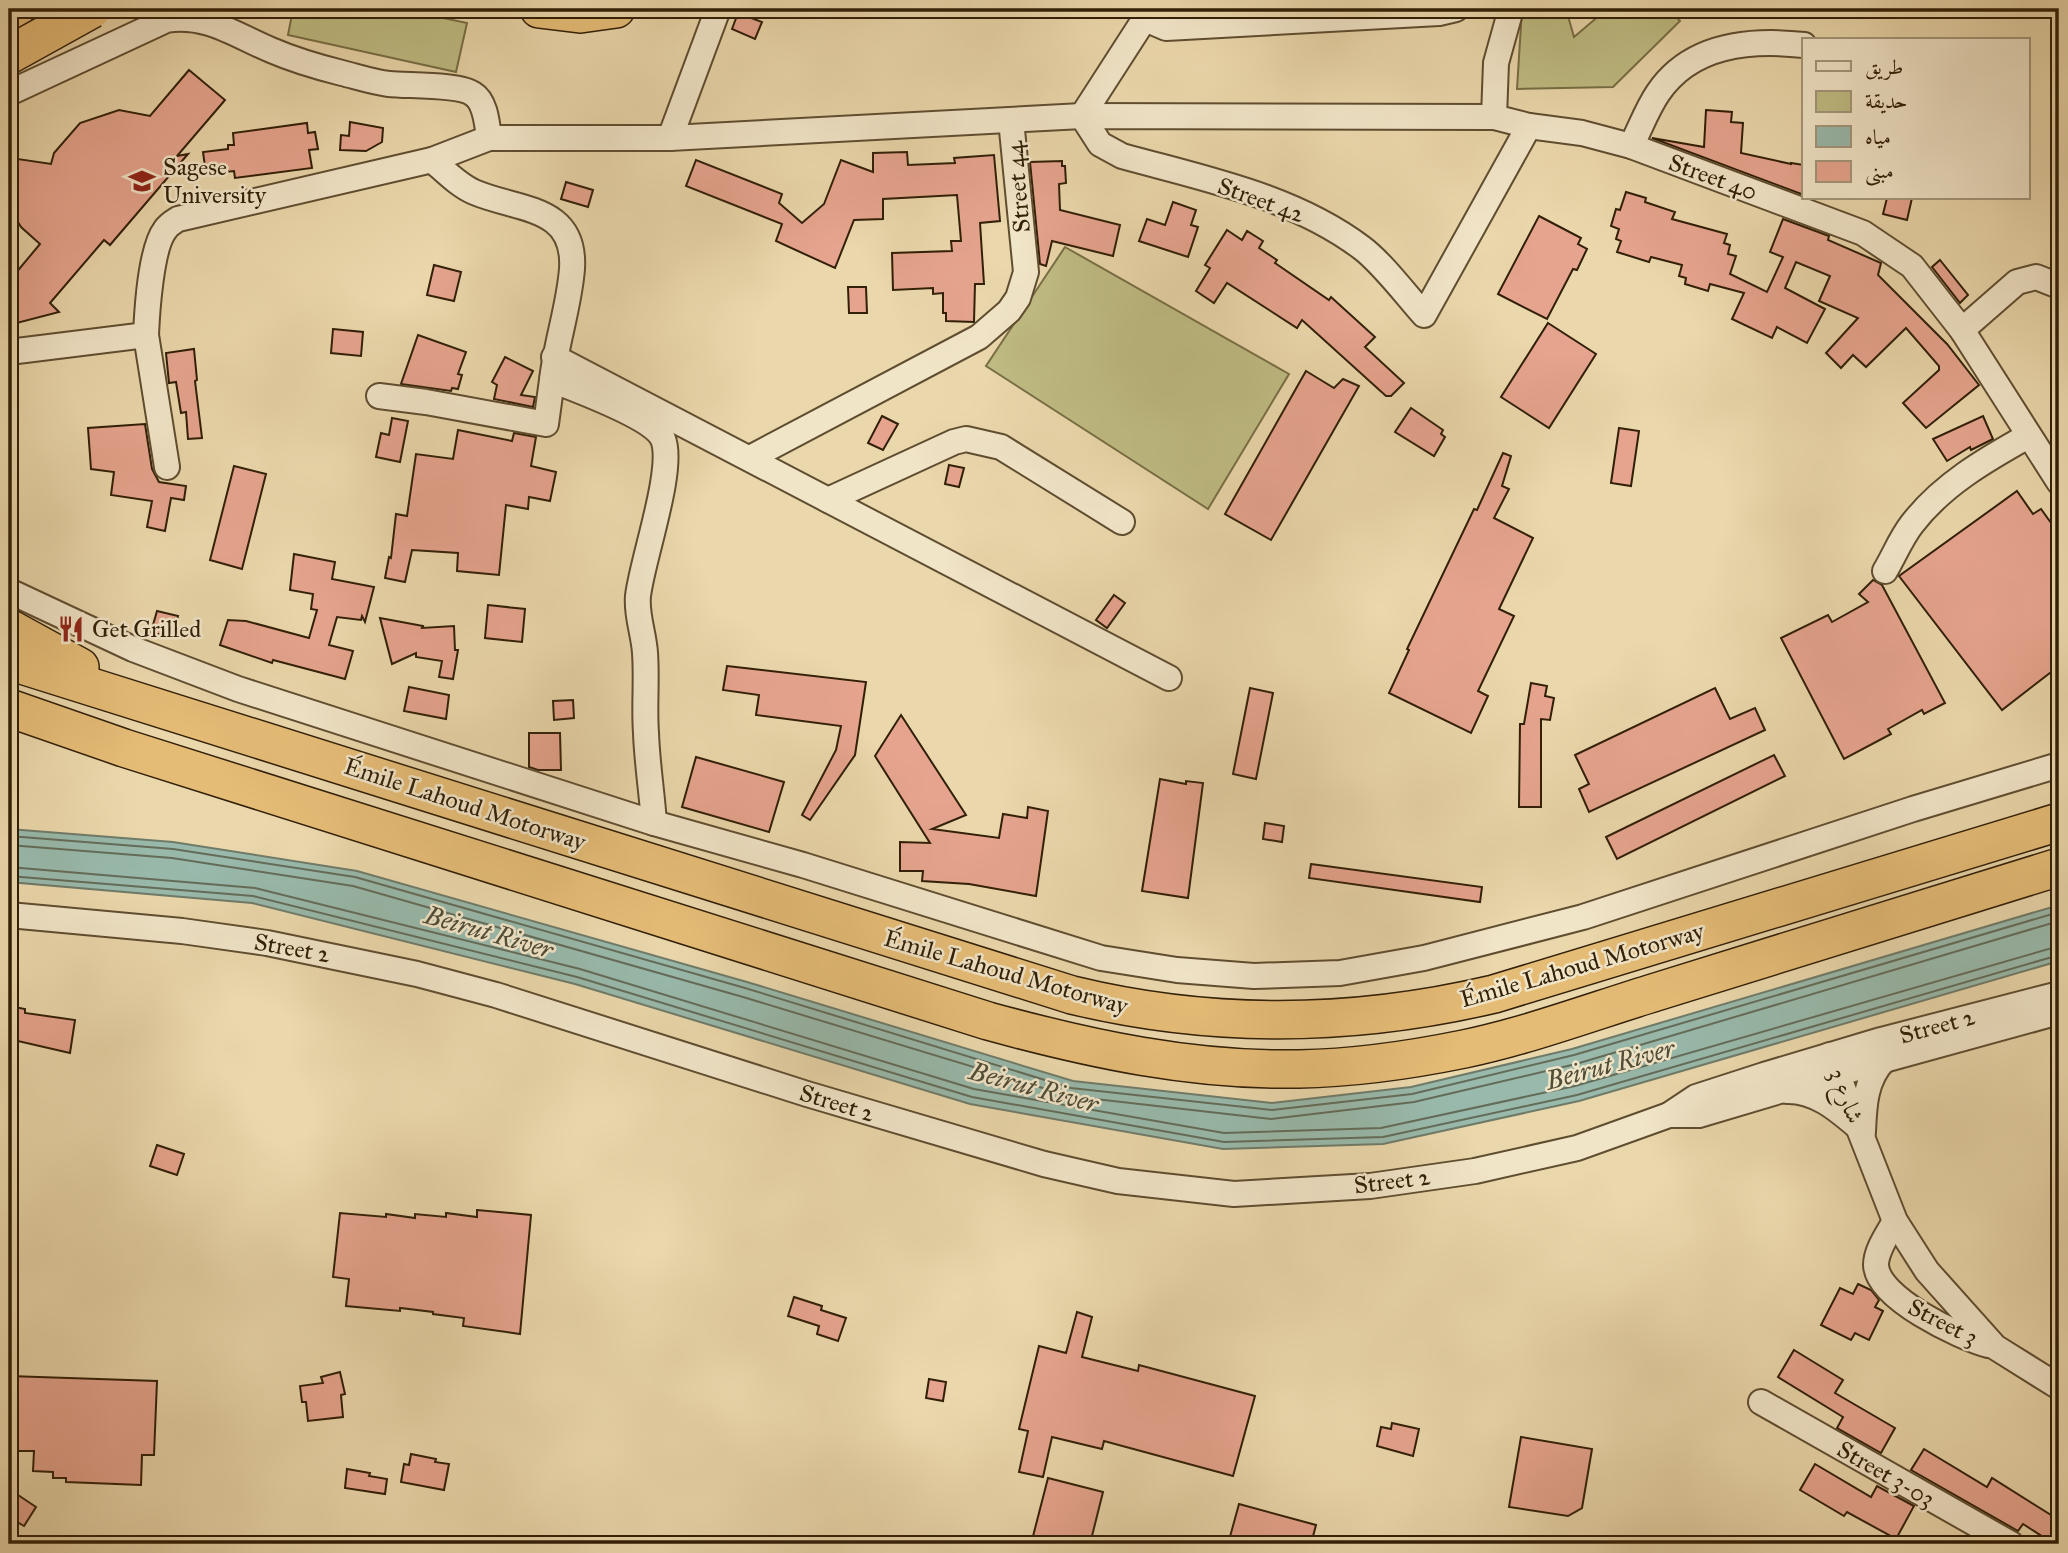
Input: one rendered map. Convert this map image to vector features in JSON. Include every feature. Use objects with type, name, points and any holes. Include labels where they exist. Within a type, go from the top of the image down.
[{"type":"highway","points":[[9,13],[16,9]]},
{"type":"highway","points":[[9,55],[92,9]]},
{"type":"highway","points":[[539,9],[580,14],[617,9]]},
{"type":"highway","points":[[9,628],[152,705]]},
{"type":"highway","name":"Émile Lahoud Motorway","points":[[9,661],[1060,992],[1115,1006],[1225,1019],[1289,1020],[1369,1015],[1466,1000],[2059,822]]},
{"type":"highway","points":[[9,708],[124,748]]},
{"type":"highway","points":[[9,735],[124,748]]},
{"type":"highway","name":"Émile Lahoud Motorway","points":[[124,748],[988,1021],[1124,1055],[1236,1068],[1300,1069],[1350,1066],[1392,1062],[1467,1048],[2059,867]]},
{"type":"street","points":[[670,138],[718,9]]},
{"type":"street","points":[[1082,116],[1148,14],[1166,28],[1439,13],[1456,9]]},
{"type":"street","points":[[1494,117],[1496,64],[1502,34],[1511,9]]},
{"type":"street","points":[[9,67],[10,93],[166,20],[196,18],[293,58],[335,71],[379,82],[458,89],[472,93],[482,104],[489,138],[432,160],[190,215],[172,223],[163,232],[148,302],[146,335],[167,467]]},
{"type":"street","points":[[9,29],[16,47],[24,56],[46,69],[58,71]]},
{"type":"street","points":[[1631,146],[1658,93],[1680,70],[1701,55],[1735,44],[1802,45]]},
{"type":"street","name":"Street 40","points":[[489,138],[670,138],[1082,116],[1494,117],[1529,127],[1582,133],[1631,146],[1863,233],[1912,266],[1962,331],[2059,482]]},
{"type":"street","name":"Street 42","points":[[1082,116],[1100,144],[1122,156],[1286,204],[1327,225],[1364,250],[1424,315],[1529,127]]},
{"type":"street","name":"Street 44","points":[[750,458],[979,337],[1009,311],[1018,298],[1026,272],[1011,120]]},
{"type":"street","points":[[379,396],[546,424],[553,368],[572,271],[572,247],[567,235],[558,223],[528,208],[467,189],[432,160]]},
{"type":"street","points":[[1962,331],[2017,282],[2036,277],[2059,286]]},
{"type":"street","points":[[9,352],[146,335]]},
{"type":"street","points":[[553,368],[750,458],[1169,678]]},
{"type":"street","points":[[553,368],[601,400],[647,423],[663,438],[665,446],[661,497],[638,600],[645,653],[646,736],[654,823]]},
{"type":"street","points":[[1885,571],[1912,524],[1947,488],[1979,464],[2028,436]]},
{"type":"street","points":[[828,500],[954,442],[966,439],[1001,447],[1122,523]]},
{"type":"street","points":[[9,591],[133,649],[204,677],[654,823],[803,864],[1101,958],[1190,971],[1254,976],[1340,973],[1424,958],[1583,917],[1913,809],[2059,765]]},
{"type":"street","name":"Street 2","points":[[9,915],[182,931],[267,943],[417,974],[496,995],[807,1094],[1044,1164],[1118,1181],[1234,1194],[1370,1186],[1475,1171],[1577,1148],[1669,1115],[1699,1115],[1771,1092],[1834,1065],[2059,994]]},
{"type":"street","name":"Street 2","points":[[1834,1065],[1884,1060],[2059,1012]]},
{"type":"street","points":[[1861,1133],[1870,1081],[1884,1060]]},
{"type":"street","points":[[1669,1115],[1696,1097],[1834,1065]]},
{"type":"street","name":"شارع 3","points":[[1834,1065],[1861,1133]]},
{"type":"street","points":[[1771,1092],[1811,1094],[1827,1103],[1861,1133]]},
{"type":"street","name":"Street 3","points":[[1861,1133],[1895,1221],[1913,1251],[1937,1283],[1995,1347]]},
{"type":"street","name":"Street 3","points":[[1895,1221],[1878,1254],[1876,1264],[1882,1283],[1909,1307],[1971,1339],[1995,1347],[2059,1387]]},
{"type":"street","points":[[1909,1307],[1937,1283]]},
{"type":"street","name":"Street 3-03","points":[[1761,1402],[2011,1544]]},
{"type":"green space","points":[[293,9],[401,9],[467,23],[456,72],[288,35]]},
{"type":"green space","points":[[1522,9],[1566,9],[1574,37],[1607,9],[1669,9],[1680,21],[1613,87],[1517,89]]},
{"type":"green space","points":[[1065,247],[1289,374],[1208,509],[986,366]]},
{"type":"water","name":"Beirut River","points":[[9,829],[173,842],[357,871],[747,982],[1073,1081],[1272,1103],[1411,1087],[1572,1049],[2059,905],[2059,961],[1579,1101],[1383,1144],[1223,1149],[970,1104],[575,984],[252,903],[9,882]]},
{"type":"building","points":[[738,13],[762,22],[755,39],[732,29]]},
{"type":"building","points":[[189,70],[225,100],[177,156],[188,154],[110,245],[104,240],[50,303],[59,312],[9,325],[9,268],[15,274],[40,244],[21,227],[11,211],[9,161],[17,163],[18,159],[51,164],[54,153],[80,123],[119,110],[150,116]]},
{"type":"building","points":[[1706,110],[1732,112],[1731,122],[1743,123],[1741,153],[1802,165],[1802,194],[1652,138],[1704,147]]},
{"type":"building","points":[[350,122],[383,128],[382,142],[366,151],[340,150],[341,135],[349,136]]},
{"type":"building","points":[[307,123],[308,133],[315,132],[318,149],[309,150],[312,168],[235,178],[234,171],[206,174],[203,152],[228,149],[228,145],[234,145],[233,133]]},
{"type":"building","points":[[907,152],[908,165],[955,163],[954,158],[994,155],[1000,221],[980,223],[984,284],[975,284],[974,322],[946,321],[946,313],[943,313],[943,293],[933,294],[933,288],[893,290],[892,253],[952,251],[951,241],[961,241],[957,195],[883,199],[883,219],[854,220],[835,268],[776,241],[782,224],[686,186],[696,160],[782,194],[779,203],[802,223],[824,204],[841,160],[873,172],[873,153]]},
{"type":"building","points":[[1062,161],[1066,183],[1059,184],[1060,210],[1120,225],[1113,256],[1052,241],[1046,266],[1040,264],[1030,162]]},
{"type":"building","points":[[566,182],[593,190],[588,207],[561,199]]},
{"type":"building","points":[[1626,192],[1675,212],[1672,219],[1727,234],[1724,243],[1730,245],[1728,254],[1736,256],[1730,274],[1767,292],[1783,257],[1770,252],[1783,219],[1829,236],[1828,240],[1881,263],[1878,275],[1947,344],[1979,385],[1926,428],[1903,403],[1939,370],[1939,366],[1906,328],[1866,367],[1853,355],[1841,368],[1826,353],[1858,318],[1819,301],[1830,276],[1796,262],[1785,288],[1825,309],[1807,343],[1777,327],[1772,338],[1732,319],[1744,293],[1710,284],[1708,291],[1685,284],[1686,278],[1679,276],[1682,265],[1651,257],[1649,262],[1617,252],[1621,241],[1616,239],[1619,229],[1611,226],[1616,209],[1620,210]]},
{"type":"building","points":[[1886,200],[1912,200],[1907,220],[1883,214]]},
{"type":"building","points":[[1173,202],[1196,210],[1191,225],[1198,227],[1188,257],[1139,241],[1147,219],[1165,225]]},
{"type":"building","points":[[1539,216],[1581,238],[1578,244],[1587,249],[1577,270],[1573,269],[1547,319],[1498,294]]},
{"type":"building","points":[[1227,230],[1242,240],[1247,231],[1263,241],[1259,248],[1277,260],[1275,263],[1329,300],[1331,297],[1375,337],[1365,347],[1404,383],[1391,396],[1386,396],[1302,320],[1297,328],[1227,283],[1214,303],[1196,291],[1210,268],[1205,265]]},
{"type":"building","points":[[1940,260],[1968,295],[1960,303],[1932,267]]},
{"type":"building","points":[[434,265],[461,272],[454,301],[427,295]]},
{"type":"building","points":[[848,287],[866,287],[867,313],[849,313]]},
{"type":"building","points":[[1548,323],[1596,354],[1549,428],[1501,397]]},
{"type":"building","points":[[333,329],[363,332],[361,356],[331,353]]},
{"type":"building","points":[[418,335],[466,352],[458,374],[462,375],[458,389],[452,388],[451,391],[401,384]]},
{"type":"building","points":[[194,349],[202,438],[188,439],[186,412],[181,413],[176,382],[169,383],[166,353]]},
{"type":"building","points":[[505,357],[533,371],[521,395],[535,397],[533,407],[494,399],[497,385],[492,382]]},
{"type":"building","points":[[1306,371],[1334,388],[1343,379],[1359,386],[1271,540],[1225,514]]},
{"type":"building","points":[[1411,408],[1443,430],[1441,434],[1445,437],[1434,456],[1395,432]]},
{"type":"building","points":[[882,416],[898,424],[883,450],[868,443]]},
{"type":"building","points":[[1983,416],[1993,439],[1971,450],[1970,447],[1947,461],[1933,439]]},
{"type":"building","points":[[392,418],[408,421],[400,462],[376,457],[381,433],[389,435]]},
{"type":"building","points":[[145,424],[152,469],[159,482],[186,486],[184,500],[171,498],[165,531],[147,527],[152,501],[111,495],[114,472],[91,469],[88,428]]},
{"type":"building","points":[[1619,428],[1639,431],[1631,486],[1611,483]]},
{"type":"building","points":[[458,430],[512,441],[514,433],[536,437],[531,466],[556,472],[550,501],[529,497],[528,509],[506,505],[499,575],[457,571],[458,553],[412,550],[405,582],[385,578],[389,557],[391,558],[396,514],[407,516],[416,454],[453,459]]},
{"type":"building","points":[[1503,453],[1511,456],[1502,486],[1509,489],[1494,518],[1533,538],[1499,609],[1514,616],[1478,691],[1488,696],[1471,733],[1389,693],[1409,650],[1407,649]]},
{"type":"building","points":[[949,465],[964,468],[959,487],[945,484]]},
{"type":"building","points":[[234,466],[266,474],[242,569],[210,560]]},
{"type":"building","points":[[2017,491],[2033,514],[2041,509],[2059,534],[2059,666],[2002,710],[1899,576]]},
{"type":"building","points":[[294,554],[335,562],[332,579],[374,587],[365,622],[362,616],[361,620],[337,617],[329,645],[353,651],[345,679],[273,660],[272,663],[220,645],[228,620],[246,621],[309,638],[317,610],[311,609],[313,594],[290,590]]},
{"type":"building","points":[[1873,580],[1882,585],[1945,703],[1924,714],[1922,710],[1888,729],[1891,734],[1844,759],[1781,638],[1828,615],[1832,622],[1868,602],[1859,594]]},
{"type":"building","points":[[1114,595],[1125,603],[1107,628],[1096,620]]},
{"type":"building","points":[[488,605],[525,609],[522,642],[485,638]]},
{"type":"building","points":[[157,611],[178,616],[173,638],[151,632]]},
{"type":"building","points":[[380,618],[423,626],[422,628],[454,626],[455,650],[458,650],[453,679],[439,677],[442,661],[416,657],[416,653],[392,664]]},
{"type":"building","points":[[727,666],[866,682],[855,755],[810,820],[802,815],[836,750],[841,726],[756,715],[759,695],[723,690]]},
{"type":"building","points":[[1531,683],[1547,686],[1545,696],[1554,698],[1550,720],[1541,719],[1541,807],[1519,807],[1520,724],[1524,724]]},
{"type":"building","points":[[409,687],[449,695],[446,719],[404,711]]},
{"type":"building","points":[[1250,688],[1273,693],[1256,779],[1233,774]]},
{"type":"building","points":[[1715,688],[1730,719],[1755,708],[1765,730],[1589,812],[1579,789],[1589,784],[1575,755]]},
{"type":"building","points":[[573,700],[574,718],[554,720],[553,701]]},
{"type":"building","points":[[901,715],[966,815],[932,829],[999,838],[1003,814],[1027,818],[1028,807],[1048,811],[1036,896],[969,884],[922,881],[923,871],[900,871],[900,842],[930,843],[875,756]]},
{"type":"building","points":[[529,733],[560,733],[561,770],[538,770],[529,767]]},
{"type":"building","points":[[1774,755],[1785,776],[1617,859],[1606,837]]},
{"type":"building","points":[[696,757],[784,782],[769,832],[682,807]]},
{"type":"building","points":[[1160,779],[1186,784],[1186,781],[1203,783],[1188,898],[1142,891]]},
{"type":"building","points":[[1265,823],[1284,826],[1282,842],[1263,839]]},
{"type":"building","points":[[1311,864],[1482,887],[1480,902],[1309,878]]},
{"type":"building","points":[[9,1006],[25,1009],[25,1013],[75,1020],[70,1053],[9,1039]]},
{"type":"building","points":[[157,1145],[184,1154],[177,1175],[150,1166]]},
{"type":"building","points":[[477,1210],[531,1215],[520,1334],[463,1326],[464,1318],[433,1312],[346,1306],[349,1279],[333,1277],[340,1213],[415,1218],[415,1214],[446,1217],[446,1213],[477,1217]]},
{"type":"building","points":[[1858,1284],[1871,1290],[1879,1300],[1875,1307],[1883,1311],[1869,1340],[1855,1333],[1851,1340],[1821,1325],[1840,1288],[1853,1294]]},
{"type":"building","points":[[794,1297],[822,1306],[821,1310],[846,1318],[838,1341],[817,1334],[819,1326],[788,1316]]},
{"type":"building","points":[[1077,1312],[1092,1317],[1082,1357],[1138,1371],[1139,1365],[1255,1396],[1233,1476],[1104,1441],[1102,1449],[1052,1437],[1043,1477],[1019,1472],[1028,1431],[1019,1429],[1039,1346],[1066,1353]]},
{"type":"building","points":[[1794,1350],[1843,1380],[1835,1393],[1895,1428],[1881,1453],[1837,1428],[1843,1417],[1778,1377]]},
{"type":"building","points":[[340,1372],[345,1394],[341,1395],[343,1417],[308,1421],[306,1402],[302,1402],[300,1386],[323,1383],[321,1377]]},
{"type":"building","points":[[9,1376],[157,1381],[154,1455],[142,1455],[141,1485],[66,1482],[66,1478],[53,1478],[53,1472],[33,1471],[34,1451],[9,1451]]},
{"type":"building","points":[[929,1379],[946,1382],[943,1401],[926,1398]]},
{"type":"building","points":[[1392,1423],[1419,1429],[1413,1456],[1377,1446],[1381,1427],[1391,1429]]},
{"type":"building","points":[[1521,1437],[1592,1449],[1582,1508],[1568,1516],[1509,1507]]},
{"type":"building","points":[[1924,1449],[1987,1487],[1992,1478],[2059,1520],[2059,1544],[2054,1544],[2023,1524],[2018,1531],[1911,1470]]},
{"type":"building","points":[[411,1454],[449,1464],[444,1490],[401,1482],[404,1464],[409,1465]]},
{"type":"building","points":[[1815,1464],[1871,1497],[1877,1486],[1914,1506],[1896,1539],[1847,1512],[1844,1516],[1800,1490]]},
{"type":"building","points":[[347,1469],[387,1479],[385,1494],[345,1488]]},
{"type":"building","points":[[1048,1478],[1103,1492],[1090,1544],[1031,1544]]},
{"type":"building","points":[[9,1489],[36,1507],[24,1526],[9,1517]]},
{"type":"building","points":[[1239,1504],[1316,1525],[1311,1544],[1228,1544]]},
{"type":"place","name":"Sagese University","points":[[142,181]]},
{"type":"place","name":"Get Grilled","points":[[71,629]]}]
